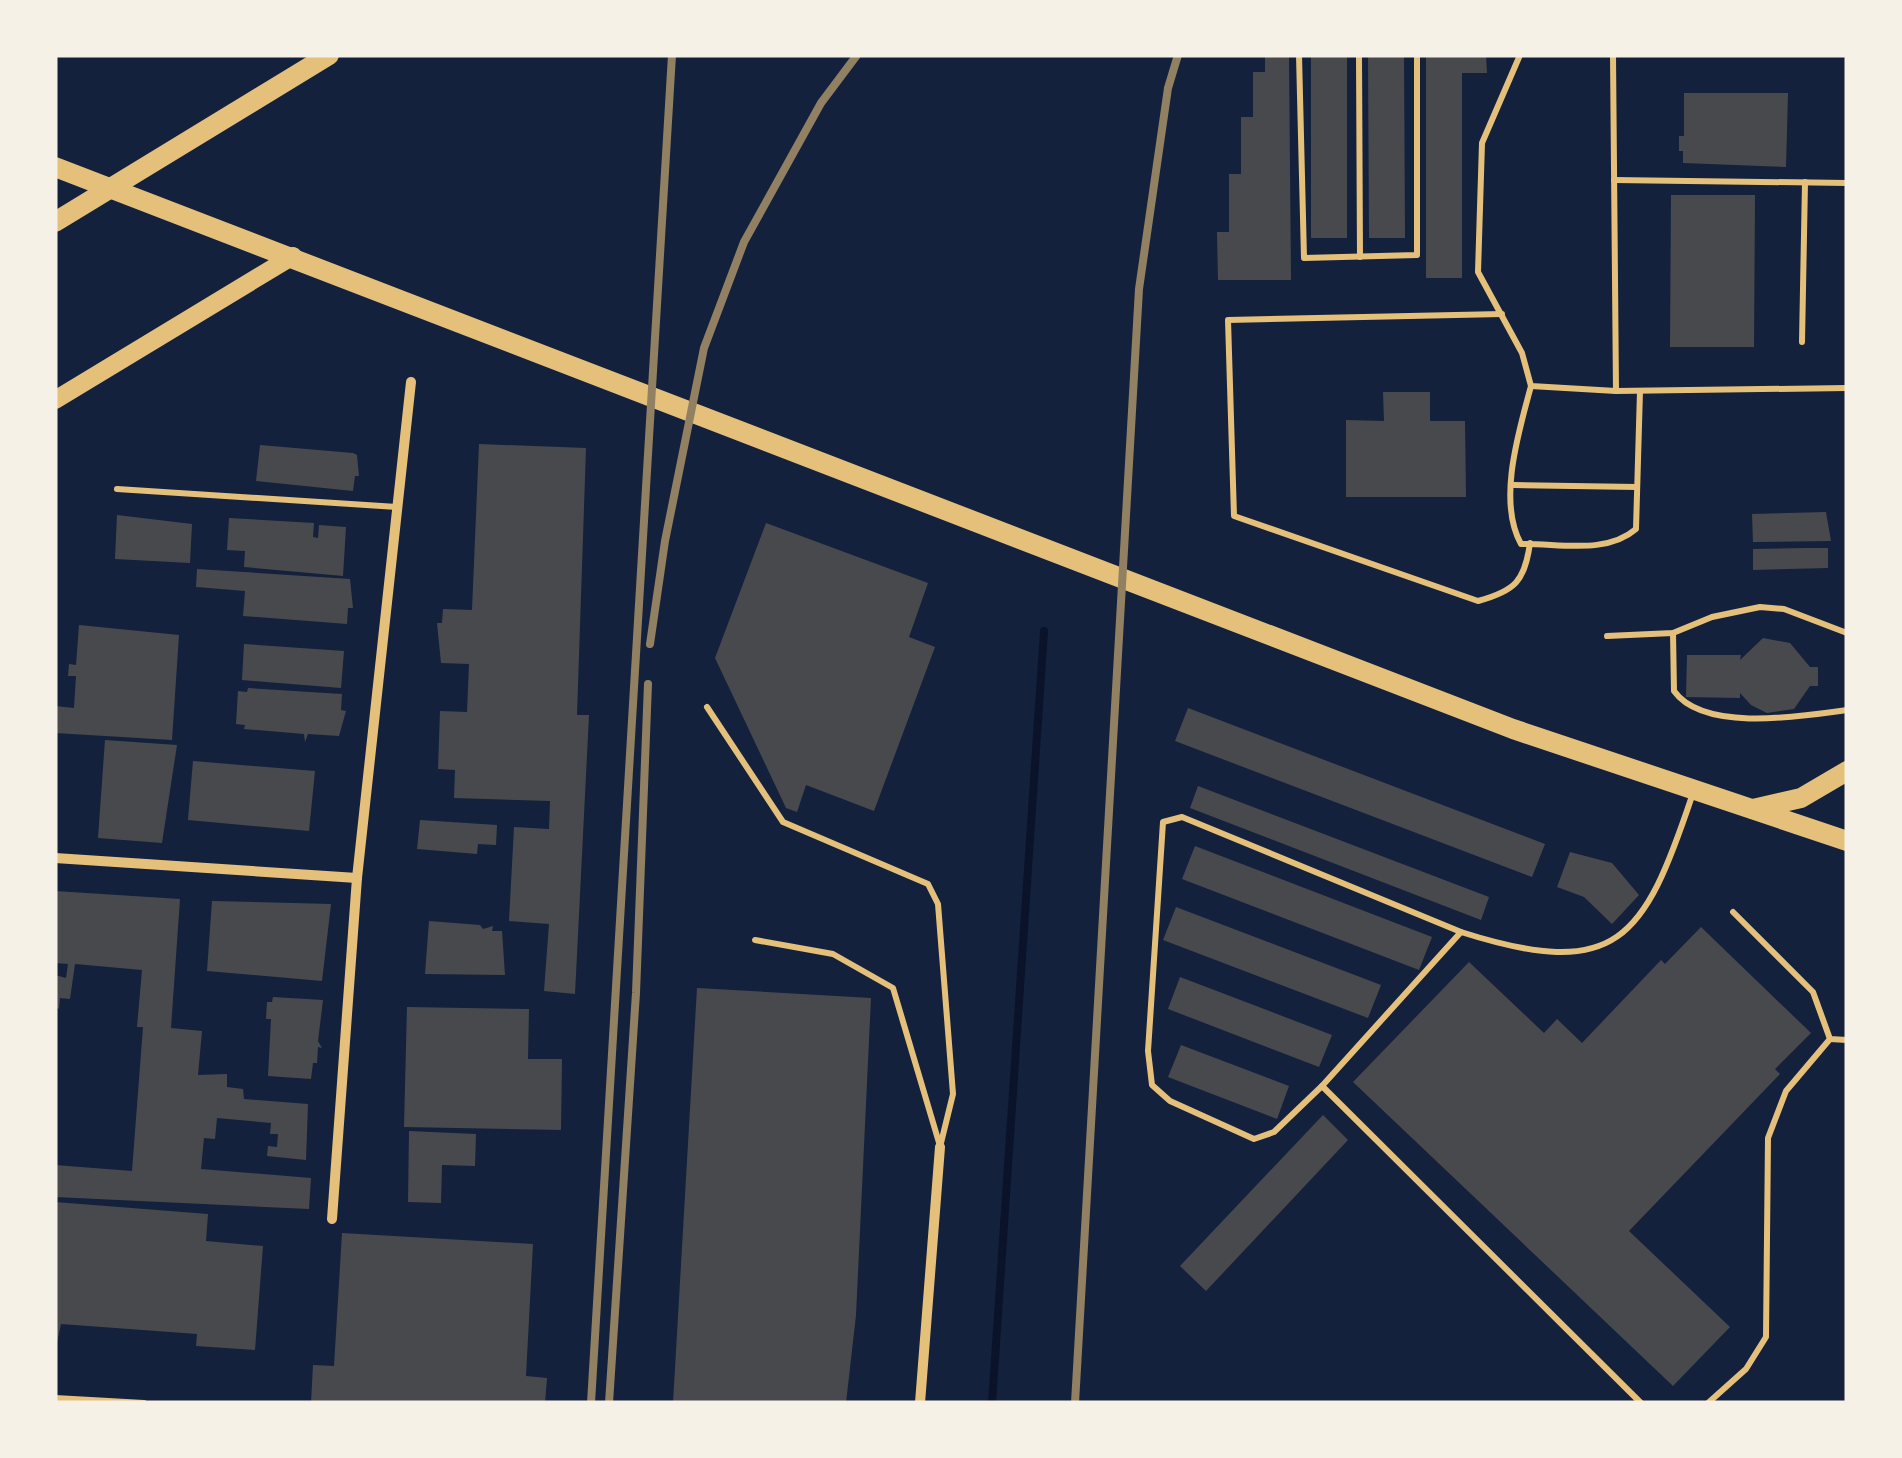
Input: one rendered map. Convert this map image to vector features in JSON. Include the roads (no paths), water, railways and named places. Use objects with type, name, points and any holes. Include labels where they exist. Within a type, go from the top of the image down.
[{"type":"main road","points":[[55,222],[329,55]]},
{"type":"main road","points":[[55,167],[1513,729],[1847,841]]},
{"type":"main road","points":[[55,400],[293,256]]},
{"type":"main road","points":[[1752,809],[1801,798],[1847,771]]},
{"type":"street","points":[[332,1219],[357,878],[411,382]]},
{"type":"street","points":[[55,858],[357,878]]},
{"type":"street","points":[[920,1403],[940,1147]]},
{"type":"lane","points":[[1299,55],[1304,258],[1417,255],[1417,55]]},
{"type":"lane","points":[[1359,55],[1360,256]]},
{"type":"lane","points":[[1520,55],[1482,144],[1478,272],[1522,353],[1531,386],[1518,433],[1511,520],[1521,544],[1621,542],[1636,529],[1640,391]]},
{"type":"lane","points":[[1613,55],[1616,391]]},
{"type":"lane","points":[[1614,180],[1847,183]]},
{"type":"lane","points":[[1802,342],[1805,182]]},
{"type":"lane","points":[[1502,314],[1228,320],[1234,516],[1478,601],[1516,587],[1526,574],[1530,544]]},
{"type":"lane","points":[[1531,386],[1616,391],[1847,388]]},
{"type":"lane","points":[[1514,485],[1637,487]]},
{"type":"lane","points":[[117,488],[397,508]]},
{"type":"lane","points":[[1608,636],[1673,633],[1712,617],[1760,608],[1784,609],[1847,633]]},
{"type":"lane","points":[[1673,633],[1674,692],[1698,709],[1767,720],[1847,710]]},
{"type":"lane","points":[[706,707],[783,822],[928,884],[938,904],[952,1094],[940,1147]]},
{"type":"lane","points":[[1462,932],[1322,1086],[1274,1132],[1254,1139],[1170,1102],[1152,1085],[1148,1051],[1163,822],[1182,817],[1462,932],[1519,950],[1576,954],[1607,946],[1628,930],[1664,880],[1694,790]]},
{"type":"lane","points":[[1733,912],[1813,992],[1830,1039]]},
{"type":"lane","points":[[755,940],[833,954],[893,988],[940,1147]]},
{"type":"lane","points":[[1830,1039],[1847,1040]]},
{"type":"lane","points":[[1708,1403],[1746,1369],[1766,1337],[1768,1138],[1786,1090],[1830,1039]]},
{"type":"lane","points":[[1322,1086],[1641,1403]]},
{"type":"lane","points":[[55,1398],[144,1403]]},
{"type":"waterway","points":[[992,1403],[1044,631]]},
{"type":"railway","points":[[591,1403],[672,55]]},
{"type":"railway","points":[[650,644],[665,541],[704,348],[744,242],[821,103],[857,55]]},
{"type":"railway","points":[[1075,1403],[1139,289],[1168,88],[1178,55]]},
{"type":"railway","points":[[609,1403],[636,993],[648,684]]}]
